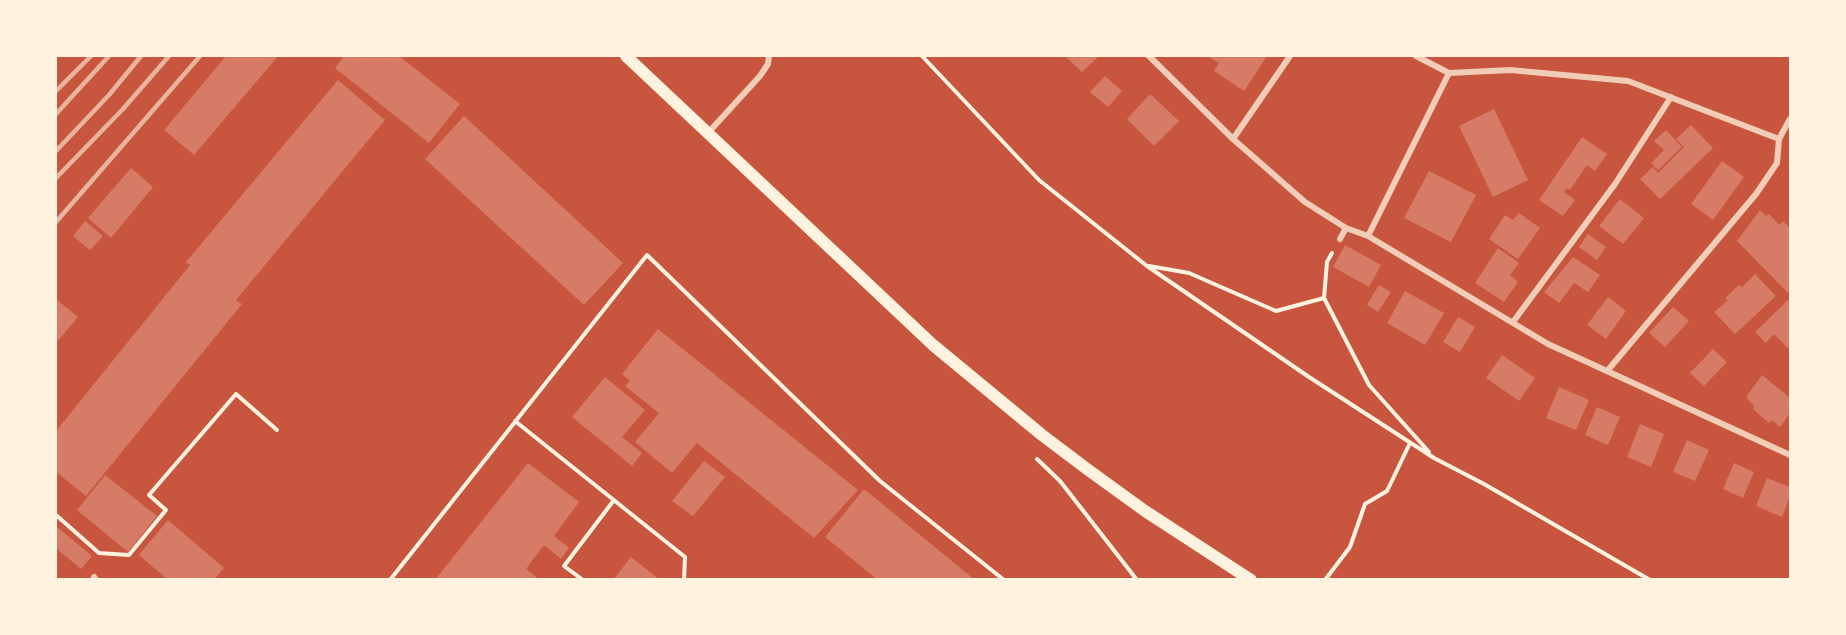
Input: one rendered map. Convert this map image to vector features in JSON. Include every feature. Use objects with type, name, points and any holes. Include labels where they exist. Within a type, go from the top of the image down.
[{"type":"main road","points":[[626,56],[933,345],[1042,435],[1145,511],[1251,579]]},
{"type":"street","points":[[707,134],[760,76],[768,64],[769,56]]},
{"type":"street","points":[[1149,56],[1233,139],[1305,202],[1346,228],[1368,236],[1548,344],[1791,455]]},
{"type":"street","points":[[1233,139],[1290,56]]},
{"type":"street","points":[[1416,56],[1449,73],[1510,69],[1628,81],[1779,139]]},
{"type":"street","points":[[1368,236],[1449,73]]},
{"type":"street","points":[[1513,322],[1615,184],[1671,97]]},
{"type":"street","points":[[1608,370],[1756,194],[1776,163],[1779,139],[1791,119]]},
{"type":"street","points":[[1340,239],[1346,228]]},
{"type":"path","points":[[922,56],[1039,180],[1148,266],[1309,377],[1434,458],[1650,579]]},
{"type":"path","points":[[1340,239],[1327,262],[1324,298],[1369,385],[1434,458]]},
{"type":"path","points":[[390,579],[646,255],[880,481],[1004,579]]},
{"type":"path","points":[[1148,266],[1189,273],[1276,311],[1324,298]]},
{"type":"path","points":[[56,515],[99,553],[129,555],[166,510],[149,495],[236,394],[277,430]]},
{"type":"path","points":[[515,421],[685,557],[684,579]]},
{"type":"path","points":[[1325,579],[1350,547],[1365,504],[1387,491],[1410,443]]},
{"type":"path","points":[[1037,459],[1072,496],[1137,579]]},
{"type":"path","points":[[583,579],[564,566],[614,500]]},
{"type":"building","points":[[226,56],[278,56],[194,155],[164,130]]},
{"type":"building","points":[[344,56],[399,56],[460,104],[429,143],[335,68]]},
{"type":"building","points":[[1065,56],[1099,56],[1082,72]]},
{"type":"building","points":[[1207,56],[1267,56],[1244,91],[1214,71],[1219,63]]},
{"type":"building","points":[[1105,76],[1122,91],[1108,107],[1090,92]]},
{"type":"building","points":[[338,80],[385,120],[236,300],[242,304],[86,496],[56,472],[56,431],[190,265],[186,262]]},
{"type":"building","points":[[1150,94],[1179,121],[1154,146],[1127,119]]},
{"type":"building","points":[[1494,109],[1528,180],[1493,197],[1459,126]]},
{"type":"building","points":[[464,116],[623,263],[584,305],[425,159]]},
{"type":"building","points":[[1691,125],[1713,148],[1660,199],[1640,179],[1653,167],[1658,173],[1684,147],[1676,139]]},
{"type":"building","points":[[1666,130],[1682,147],[1658,170],[1651,163],[1664,150],[1654,141]]},
{"type":"building","points":[[1582,137],[1607,154],[1595,171],[1587,165],[1570,190],[1566,188],[1564,192],[1575,200],[1563,216],[1539,200]]},
{"type":"building","points":[[1722,161],[1744,177],[1713,220],[1691,204]]},
{"type":"building","points":[[131,168],[153,187],[111,238],[88,218]]},
{"type":"building","points":[[1429,171],[1476,195],[1451,242],[1404,218]]},
{"type":"building","points":[[1620,199],[1644,218],[1623,244],[1599,226]]},
{"type":"building","points":[[1760,210],[1766,216],[1769,214],[1779,225],[1783,221],[1790,228],[1790,291],[1788,293],[1737,241]]},
{"type":"building","points":[[1519,213],[1540,228],[1518,259],[1489,239],[1505,215],[1513,220]]},
{"type":"building","points":[[85,221],[103,236],[90,250],[73,236]]},
{"type":"building","points":[[1588,234],[1606,247],[1597,260],[1579,247]]},
{"type":"building","points":[[1345,245],[1381,265],[1369,287],[1333,267]]},
{"type":"building","points":[[1498,248],[1519,263],[1510,275],[1518,282],[1504,302],[1475,283]]},
{"type":"building","points":[[1573,257],[1600,275],[1588,292],[1574,283],[1559,303],[1544,292]]},
{"type":"building","points":[[1755,274],[1776,296],[1735,334],[1714,312],[1728,300],[1725,298],[1739,285],[1742,287]]},
{"type":"building","points":[[1379,285],[1391,292],[1378,312],[1367,305]]},
{"type":"building","points":[[1405,291],[1444,313],[1425,345],[1387,323]]},
{"type":"building","points":[[1608,297],[1626,311],[1606,339],[1587,325]]},
{"type":"building","points":[[56,299],[78,317],[56,343]]},
{"type":"building","points":[[1788,300],[1790,302],[1790,346],[1788,348],[1774,334],[1766,343],[1755,332]]},
{"type":"building","points":[[1673,307],[1689,321],[1665,347],[1649,333]]},
{"type":"building","points":[[1458,317],[1475,327],[1460,352],[1443,342]]},
{"type":"building","points":[[658,329],[858,490],[814,538],[697,443],[672,473],[635,442],[659,413],[625,386],[630,381],[622,374]]},
{"type":"building","points":[[1713,349],[1727,362],[1704,386],[1690,373]]},
{"type":"building","points":[[1502,355],[1535,378],[1519,401],[1486,378]]},
{"type":"building","points":[[1762,375],[1790,398],[1790,413],[1780,427],[1772,420],[1769,423],[1753,409],[1754,406],[1746,397]]},
{"type":"building","points":[[605,377],[645,410],[622,437],[642,453],[632,466],[572,417]]},
{"type":"building","points":[[1559,387],[1589,400],[1576,430],[1546,418]]},
{"type":"building","points":[[1597,407],[1620,417],[1608,445],[1585,435]]},
{"type":"building","points":[[1640,424],[1664,434],[1651,467],[1627,457]]},
{"type":"building","points":[[1687,440],[1709,450],[1695,481],[1673,472]]},
{"type":"building","points":[[704,461],[725,477],[693,516],[672,501]]},
{"type":"building","points":[[528,463],[579,502],[554,536],[569,548],[561,559],[544,545],[526,569],[540,580],[435,580]]},
{"type":"building","points":[[1734,463],[1754,472],[1743,498],[1723,489]]},
{"type":"building","points":[[105,475],[157,516],[128,552],[77,510]]},
{"type":"building","points":[[1767,478],[1790,487],[1790,496],[1782,517],[1756,506]]},
{"type":"building","points":[[864,489],[975,580],[878,580],[825,537]]},
{"type":"building","points":[[168,520],[224,568],[214,580],[168,580],[139,555]]},
{"type":"building","points":[[56,526],[92,556],[81,569],[56,548]]},
{"type":"building","points":[[631,557],[660,580],[613,580]]},
{"type":"railway","points":[[56,91],[91,56]]},
{"type":"railway","points":[[56,114],[109,56]]},
{"type":"railway","points":[[56,151],[109,95],[141,56]]},
{"type":"railway","points":[[56,178],[123,109],[169,56]]},
{"type":"railway","points":[[56,222],[200,56]]}]
